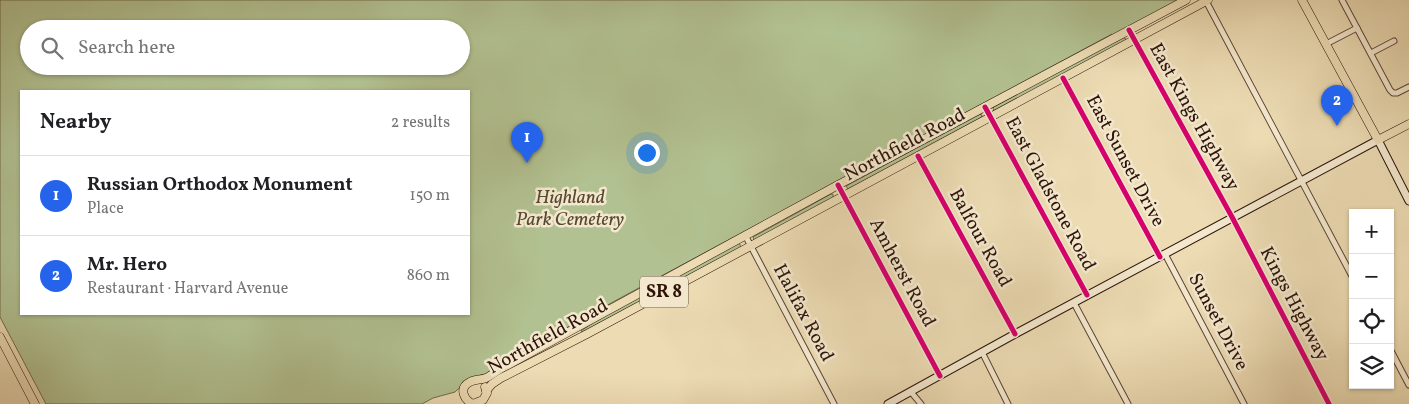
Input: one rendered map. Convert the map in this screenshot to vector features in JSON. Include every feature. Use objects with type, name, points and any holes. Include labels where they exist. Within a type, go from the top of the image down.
[{"type":"main road","name":"Northfield Road","points":[[478,381],[745,235],[1186,0]]},
{"type":"main road","points":[[1302,0],[1409,201]]},
{"type":"main road","name":"Northfield Road","points":[[486,398],[492,384],[501,378],[1207,1]]},
{"type":"main road","points":[[888,404],[1015,334],[1409,124]]},
{"type":"main road","points":[[0,336],[35,404]]},
{"type":"main road","name":"SR 8","points":[[473,404],[467,400],[463,391],[472,381],[478,381]]},
{"type":"main road","points":[[473,404],[481,402],[486,398],[484,386],[478,381]]},
{"type":"street","points":[[1344,0],[1357,28],[1393,93],[1409,87]]},
{"type":"street","points":[[1207,1],[1349,270]]},
{"type":"street","points":[[1326,44],[1357,28]]},
{"type":"street","name":"East Kings Highway","points":[[1129,30],[1232,218]]},
{"type":"street","points":[[1371,53],[1394,41]]},
{"type":"street","name":"East Sunset Drive","points":[[1063,78],[1162,256]]},
{"type":"street","name":"East Gladstone Road","points":[[985,107],[1088,295]]},
{"type":"street","name":"Balfour Road","points":[[918,156],[1015,334]]},
{"type":"street","name":"Amherst Road","points":[[838,185],[940,376]]},
{"type":"street","name":"Kings Highway","points":[[1232,218],[1329,404]]},
{"type":"street","name":"Halifax Road","points":[[745,235],[834,404]]},
{"type":"street","name":"Sunset Drive","points":[[1162,256],[1244,404]]},
{"type":"street","points":[[1074,303],[1128,404]]},
{"type":"street","points":[[982,352],[1008,404]]},
{"type":"street","points":[[1394,357],[1409,385]]},
{"type":"street","points":[[911,392],[921,404]]},
{"type":"green space","name":"Highland Park Cemetery","points":[[0,0],[1186,0],[1122,37],[1126,39],[1125,41],[996,111],[993,108],[995,106],[1115,41],[1112,34],[624,296],[486,376],[468,380],[455,392],[433,398],[422,404],[46,404],[0,317]]},
{"type":"green space","points":[[979,114],[982,115],[981,119],[848,189],[846,186]]},
{"type":"green space","points":[[833,194],[833,198],[754,240],[753,237]]},
{"type":"green space","points":[[739,243],[741,247],[583,332],[581,331],[606,314]]},
{"type":"cycle path","points":[[1129,30],[1232,217],[1329,404]]},
{"type":"cycle path","points":[[1063,78],[1160,257]]},
{"type":"cycle path","points":[[985,107],[1087,295]]},
{"type":"cycle path","points":[[918,156],[1015,334]]},
{"type":"cycle path","points":[[838,185],[940,376]]},
{"type":"place","name":"Mr. Hero","points":[[1337,126]]},
{"type":"place","name":"Russian Orthodox Monument","points":[[527,163]]}]
